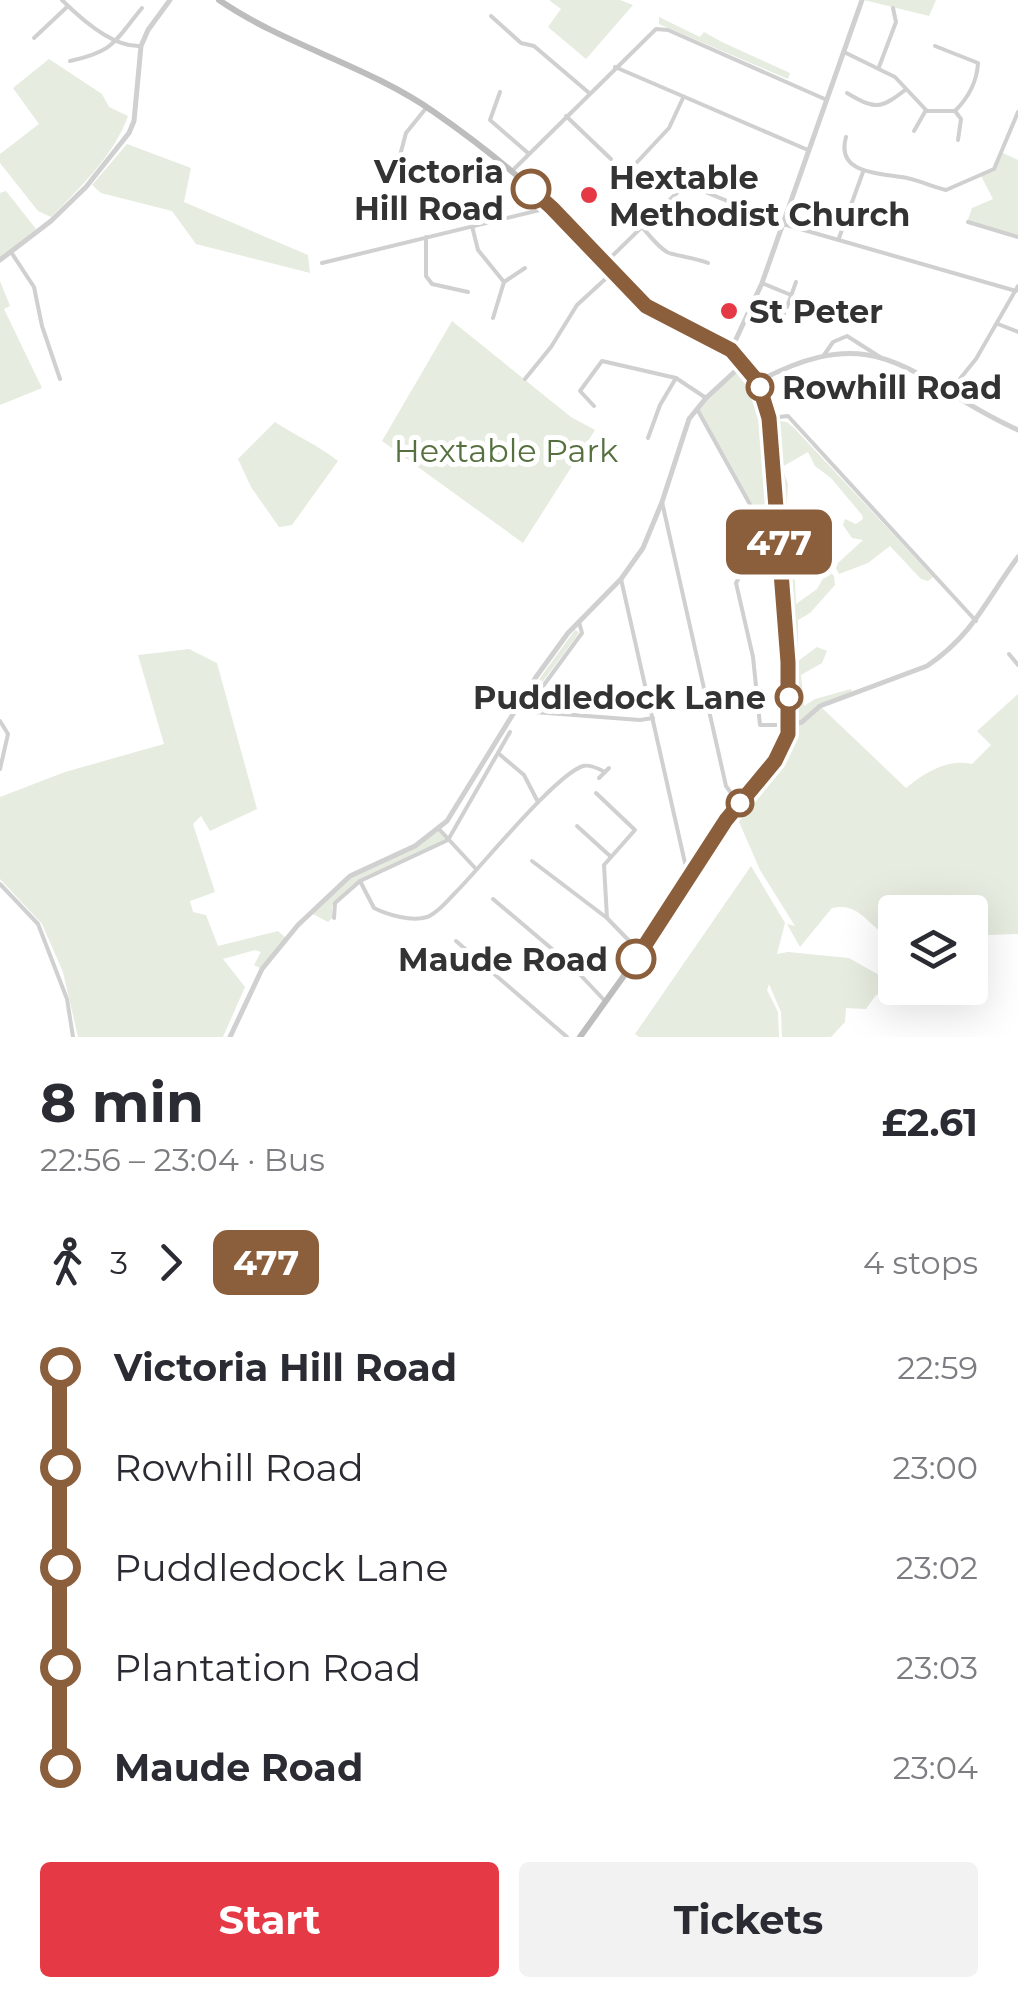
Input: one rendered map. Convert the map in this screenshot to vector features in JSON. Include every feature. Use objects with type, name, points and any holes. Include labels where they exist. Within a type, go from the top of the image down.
[{"type":"main road","points":[[219,0],[288,40],[392,84],[427,107],[552,208],[637,298],[662,316],[731,350],[758,382],[769,418],[790,725],[775,761],[738,804],[580,1037]]},
{"type":"street","points":[[62,0],[115,41],[141,46]]},
{"type":"street","points":[[0,260],[51,221],[86,187],[130,133],[141,46],[170,0]]},
{"type":"street","points":[[731,350],[762,283],[862,0]]},
{"type":"street","points":[[34,38],[68,6]]},
{"type":"street","points":[[70,61],[101,54],[142,8]]},
{"type":"street","points":[[879,68],[896,22],[892,8]]},
{"type":"street","points":[[490,16],[520,43],[534,46],[590,93]]},
{"type":"street","points":[[511,172],[650,32],[662,29],[827,100]]},
{"type":"street","points":[[935,46],[978,63],[985,60]]},
{"type":"street","points":[[938,59],[942,51]]},
{"type":"street","points":[[844,52],[895,77],[934,114],[955,111],[964,102],[978,76],[978,63]]},
{"type":"street","points":[[615,66],[810,151]]},
{"type":"street","points":[[847,93],[869,105],[880,106],[905,90]]},
{"type":"street","points":[[500,92],[490,120],[529,154]]},
{"type":"street","points":[[879,97],[880,106]]},
{"type":"street","points":[[626,179],[624,175],[669,128],[683,98]]},
{"type":"street","points":[[398,163],[406,133],[427,107]]},
{"type":"street","points":[[914,131],[926,110]]},
{"type":"street","points":[[955,111],[961,119],[958,140]]},
{"type":"street","points":[[846,137],[844,157],[863,172],[916,180],[946,190],[994,169],[1018,112]]},
{"type":"street","points":[[566,116],[611,159]]},
{"type":"street","points":[[838,239],[863,172]]},
{"type":"street","points":[[605,263],[686,184],[783,224],[1017,288],[998,324],[950,391]]},
{"type":"street","points":[[322,263],[552,208]]},
{"type":"street","points":[[968,222],[1018,237]]},
{"type":"street","points":[[472,226],[478,250],[504,282]]},
{"type":"street","points":[[642,227],[667,252],[708,263]]},
{"type":"street","points":[[426,237],[426,276],[432,284],[468,292]]},
{"type":"street","points":[[11,252],[34,287],[60,379]]},
{"type":"street","points":[[493,318],[504,282],[526,268]]},
{"type":"street","points":[[526,379],[552,347],[577,305],[613,272]]},
{"type":"street","points":[[786,307],[796,282]]},
{"type":"street","points":[[762,283],[791,295]]},
{"type":"street","points":[[750,312],[780,324],[784,314]]},
{"type":"street","points":[[998,324],[1018,332]]},
{"type":"street","points":[[824,355],[833,342],[847,336],[1018,430]]},
{"type":"street","points":[[758,382],[824,355],[881,358]]},
{"type":"street","points":[[594,406],[580,391],[602,361],[676,378],[706,398]]},
{"type":"street","points":[[230,1037],[262,969],[298,925],[350,876],[416,846],[456,808],[519,703],[579,622],[622,579],[642,548],[662,502],[680,439],[696,409],[743,364]]},
{"type":"street","points":[[648,438],[660,405],[676,378]]},
{"type":"street","points":[[696,409],[780,560],[740,576],[736,583],[754,657],[760,725],[802,722],[820,706],[927,666],[960,642],[1018,557]]},
{"type":"street","points":[[769,418],[788,416],[976,621]]},
{"type":"street","points":[[662,502],[726,786],[738,804]]},
{"type":"street","points":[[754,510],[768,516],[776,513]]},
{"type":"street","points":[[724,553],[740,576]]},
{"type":"street","points":[[622,579],[686,863],[692,871]]},
{"type":"street","points":[[527,708],[582,633],[579,622]]},
{"type":"street","points":[[1009,654],[1018,665]]},
{"type":"street","points":[[519,703],[534,712],[654,718]]},
{"type":"street","points":[[0,721],[8,734],[0,768]]},
{"type":"street","points":[[334,918],[335,904],[360,880],[448,840],[510,732]]},
{"type":"street","points":[[498,753],[524,775],[538,802]]},
{"type":"street","points":[[360,880],[374,908],[413,919],[435,912],[538,802],[582,766],[607,770],[599,778]]},
{"type":"street","points":[[596,793],[635,830],[604,865],[606,918]]},
{"type":"street","points":[[577,826],[610,856]]},
{"type":"street","points":[[438,829],[477,870]]},
{"type":"street","points":[[532,860],[606,918],[640,952]]},
{"type":"street","points":[[0,884],[38,924],[67,999],[73,1037]]},
{"type":"street","points":[[493,899],[571,965],[605,1000]]},
{"type":"street","points":[[456,941],[568,1037]]},
{"type":"green space","points":[[549,0],[620,0],[633,5],[586,59],[548,27],[561,9]]},
{"type":"green space","points":[[864,0],[936,0],[929,16]]},
{"type":"green space","points":[[659,17],[700,37],[704,32],[790,73],[788,79],[659,24]]},
{"type":"green space","points":[[49,59],[102,94],[109,107],[128,116],[105,157],[51,217],[38,211],[0,163],[0,154],[39,124],[13,88]]},
{"type":"green space","points":[[127,144],[191,168],[184,202],[308,255],[310,273],[196,244],[172,211],[101,193],[92,185]]},
{"type":"green space","points":[[1003,153],[1018,160],[1018,236],[967,222],[972,208],[993,199],[981,176],[994,169]]},
{"type":"green space","points":[[6,191],[36,229],[0,258],[0,193]]},
{"type":"green space","points":[[0,281],[10,306],[4,309],[42,388],[0,405]]},
{"type":"green space","name":"Hextable Park","points":[[452,321],[571,417],[595,430],[523,543],[382,441]]},
{"type":"green space","points":[[743,364],[754,379],[769,427],[780,557],[697,409]]},
{"type":"green space","points":[[780,421],[796,430],[933,577],[928,581],[921,579],[890,546],[868,563],[839,574],[838,563],[863,540],[852,538],[843,525],[845,519],[856,524],[863,519],[862,515],[831,478],[815,466],[808,452],[782,467],[788,484],[786,520],[793,541],[796,604],[817,589],[828,570],[835,585],[810,613],[798,620],[798,661],[817,647],[827,651],[822,663],[801,675],[804,706],[815,699],[851,689],[852,692],[819,705],[794,723],[793,663],[774,427]]},
{"type":"green space","points":[[275,422],[338,461],[292,525],[279,527],[251,487],[238,459]]},
{"type":"green space","points":[[575,630],[579,632],[576,637],[526,704],[524,700]]},
{"type":"green space","points":[[189,649],[217,663],[257,809],[210,831],[201,816],[193,824],[215,892],[190,901],[193,912],[206,915],[218,946],[278,931],[286,938],[262,969],[254,965],[261,952],[255,950],[223,959],[245,987],[223,1037],[78,1037],[63,972],[42,924],[0,879],[0,797],[65,772],[164,744],[138,655]]},
{"type":"green space","points":[[1018,694],[1018,934],[988,935],[988,895],[878,895],[878,929],[851,909],[832,908],[800,947],[787,924],[795,926],[760,870],[736,815],[777,765],[795,729],[820,706],[906,788],[945,765],[972,764],[991,745],[977,731]]},
{"type":"green space","points":[[438,829],[447,840],[360,880],[332,906],[328,922],[311,913],[344,881],[405,852]]},
{"type":"green space","points":[[751,866],[785,923],[777,954],[849,958],[878,974],[878,994],[866,1009],[846,1008],[845,1022],[831,1037],[782,1037],[781,1012],[769,984],[767,990],[778,1012],[779,1037],[635,1034]]},
{"type":"bus line","name":"477","points":[[531,189],[646,306],[731,350],[758,382],[769,418],[788,662],[788,734],[775,761],[726,820],[636,959]]},
{"type":"place","name":"Victoria Hill Road","points":[[531,189]]},
{"type":"place","name":"Hextable Methodist Church","points":[[589,195]]},
{"type":"place","name":"St Peter","points":[[729,311]]},
{"type":"place","name":"Rowhill Road","points":[[760,387]]},
{"type":"place","name":"Puddledock Lane","points":[[789,697]]},
{"type":"place","name":"Maude Road","points":[[636,959]]}]
